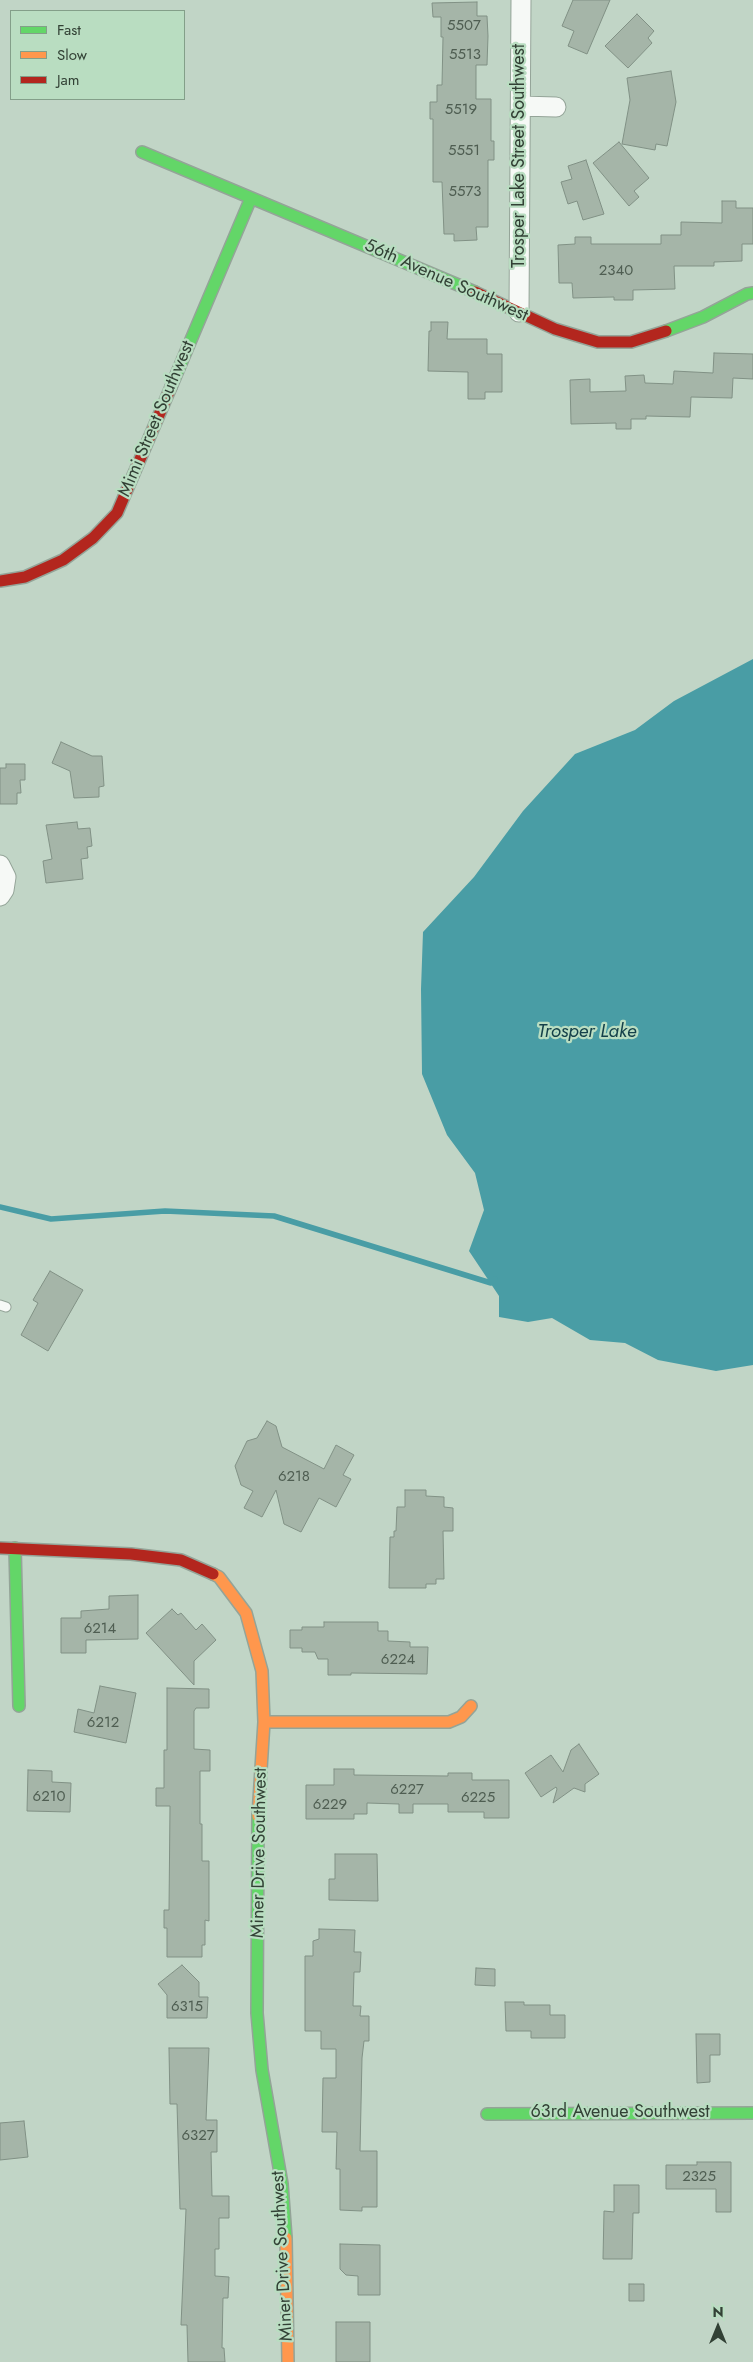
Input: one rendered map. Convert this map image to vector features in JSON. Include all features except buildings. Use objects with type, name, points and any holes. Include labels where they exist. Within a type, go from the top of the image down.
[{"type":"street","name":"Trosper Lake Street Southwest","points":[[519,312],[521,0]]},
{"type":"street","points":[[521,106],[556,107]]},
{"type":"street","name":"56th Avenue Southwest","points":[[142,152],[440,276],[573,336],[613,343],[631,342],[651,337],[703,317],[740,297],[753,293]]},
{"type":"street","name":"Mimi Street Southwest","points":[[0,581],[25,577],[63,560],[93,538],[117,513],[251,198]]},
{"type":"street","points":[[0,865],[4,871],[6,884],[0,896]]},
{"type":"street","name":"Miner Drive Southwest","points":[[0,1548],[131,1554],[181,1560],[219,1577],[246,1613],[262,1671],[264,1722],[258,1814],[257,2013],[262,2070],[282,2184],[288,2267],[288,2362]]},
{"type":"street","points":[[16,1548],[19,1706]]},
{"type":"street","points":[[264,1722],[449,1722],[461,1717],[471,1706]]},
{"type":"street","name":"63rd Avenue Southwest","points":[[487,2114],[753,2113]]},
{"type":"water","name":"Trosper Lake","points":[[753,659],[753,1365],[716,1371],[658,1360],[625,1343],[590,1340],[552,1318],[528,1322],[499,1317],[499,1296],[469,1251],[484,1210],[475,1173],[447,1135],[422,1074],[421,989],[423,932],[474,877],[523,811],[575,754],[635,730],[674,701]]},
{"type":"waterway","points":[[0,1207],[51,1219],[165,1211],[274,1216],[491,1283],[495,1279]]},
{"type":"traffic: fast","points":[[142,152],[475,292]]},
{"type":"traffic: fast","points":[[171,387],[251,198]]},
{"type":"traffic: fast","points":[[666,331],[703,317],[747,294],[753,293]]},
{"type":"traffic: fast","points":[[15,1548],[19,1706]]},
{"type":"traffic: fast","points":[[258,1816],[257,2013],[262,2070],[282,2184],[286,2238]]},
{"type":"traffic: fast","points":[[487,2114],[753,2113]]},
{"type":"traffic: slow","points":[[213,1574],[219,1577],[246,1613],[262,1671],[264,1722],[258,1816]]},
{"type":"traffic: slow","points":[[264,1722],[449,1722],[461,1717],[471,1706]]},
{"type":"traffic: slow","points":[[286,2238],[288,2362]]},
{"type":"traffic: jam","points":[[475,292],[555,329],[598,342],[631,342],[666,331]]},
{"type":"traffic: jam","points":[[0,581],[25,577],[63,560],[93,538],[117,513],[171,387]]},
{"type":"traffic: jam","points":[[0,1548],[131,1554],[181,1560],[213,1574]]}]
